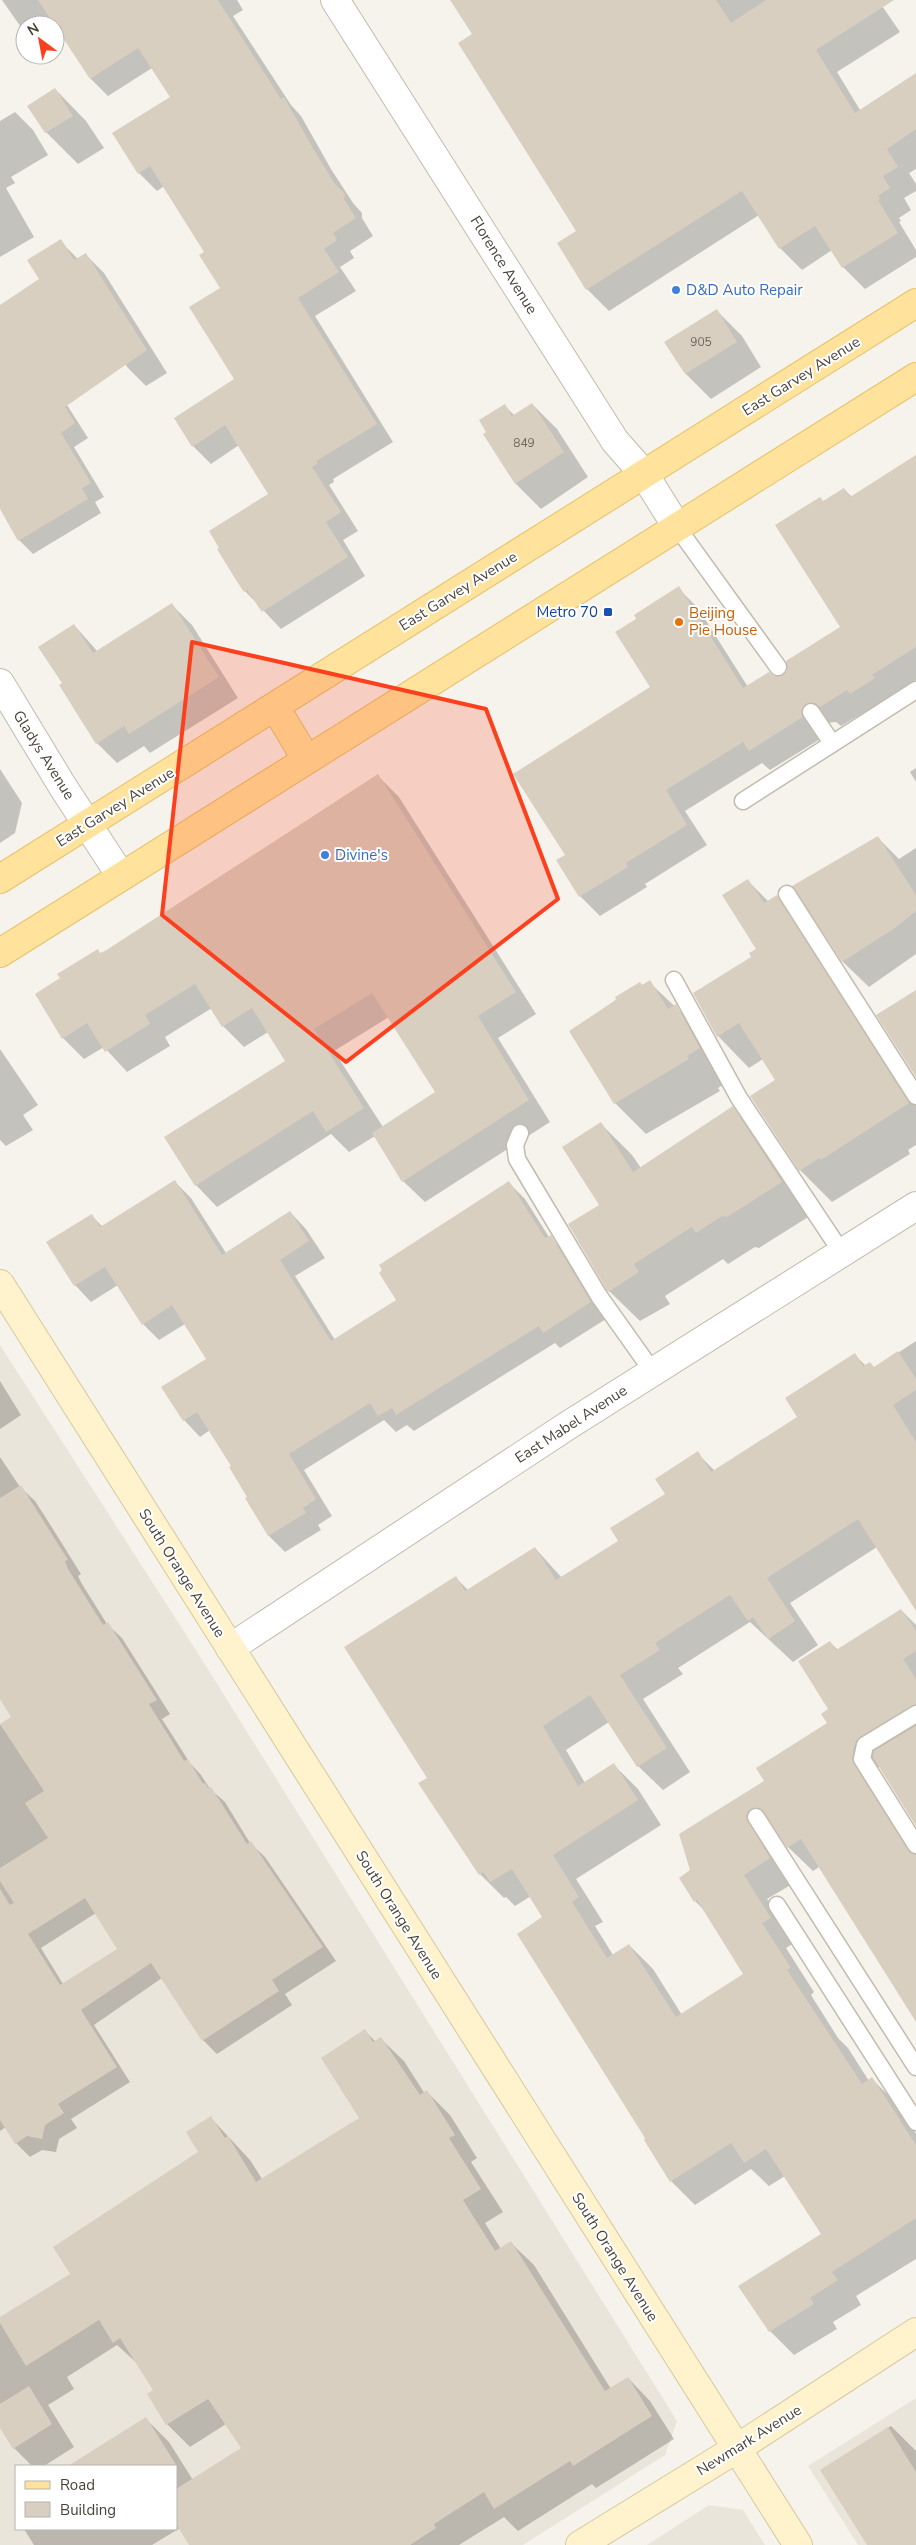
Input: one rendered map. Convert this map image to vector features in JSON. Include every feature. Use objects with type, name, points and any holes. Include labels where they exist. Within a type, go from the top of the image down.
[{"type":"main road","name":"East Garvey Avenue","points":[[0,880],[916,303]]},
{"type":"main road","points":[[0,953],[916,377]]},
{"type":"main road","points":[[275,707],[307,760]]},
{"type":"street","name":"Florence Avenue","points":[[335,0],[616,441],[644,474],[677,527]]},
{"type":"street","name":"Gladys Avenue","points":[[0,683],[121,876]]},
{"type":"street","name":"East Mabel Avenue","points":[[230,1648],[653,1372],[916,1206]]},
{"type":"street","name":"South Orange Avenue","points":[[0,1284],[798,2545]]},
{"type":"street","name":"Newmark Avenue","points":[[580,2545],[736,2449],[916,2332]]},
{"type":"lane","points":[[677,527],[778,666]]},
{"type":"lane","points":[[743,800],[916,690]]},
{"type":"lane","points":[[812,712],[832,743]]},
{"type":"lane","points":[[787,894],[916,1096]]},
{"type":"lane","points":[[674,980],[739,1098],[842,1253]]},
{"type":"lane","points":[[520,1133],[515,1145],[517,1159],[599,1296],[653,1372]]},
{"type":"lane","points":[[916,1714],[865,1745],[862,1758],[916,1845]]},
{"type":"lane","points":[[756,1817],[916,2068]]},
{"type":"lane","points":[[777,1905],[916,2122]]},
{"type":"highlighted area","points":[[192,642],[486,709],[558,899],[346,1062],[162,915]]},
{"type":"shaded area","points":[[0,1345],[201,1658],[677,2421],[665,2455],[523,2545],[0,2545]]},
{"type":"shaded area","points":[[916,2398],[916,2545],[858,2545],[808,2466]]},
{"type":"shaded area","points":[[709,2505],[743,2510],[765,2545],[647,2545]]},
{"type":"building","points":[[38,0],[218,0],[281,99],[284,97],[335,184],[345,194],[344,199],[356,218],[333,233],[337,240],[324,249],[339,272],[298,298],[377,424],[316,461],[318,463],[312,467],[341,512],[326,522],[348,557],[262,612],[247,590],[244,592],[236,580],[217,549],[219,548],[209,531],[268,494],[225,425],[192,447],[174,418],[234,379],[189,307],[220,288],[199,255],[204,252],[150,166],[138,174],[112,133],[170,97],[138,48],[90,79],[65,41],[65,15],[48,15]]},
{"type":"building","points":[[450,0],[716,0],[731,23],[766,0],[894,0],[816,50],[855,113],[916,73],[916,129],[887,149],[898,167],[883,176],[890,188],[878,196],[880,199],[878,200],[898,233],[842,268],[815,226],[779,249],[742,191],[586,290],[557,243],[576,231],[458,43],[472,34]]},
{"type":"building","points":[[55,88],[73,116],[45,133],[27,106]]},
{"type":"building","points":[[61,239],[74,260],[86,253],[147,350],[65,407],[75,423],[61,433],[91,483],[82,488],[88,499],[18,541],[0,509],[0,305],[39,279],[27,260]]},
{"type":"building","points":[[717,309],[737,342],[685,374],[664,342]]},
{"type":"building","points":[[532,403],[564,452],[515,484],[483,434],[486,432],[479,420],[505,404],[512,416]]},
{"type":"building","points":[[916,455],[916,647],[872,675],[875,678],[850,694],[847,690],[820,707],[815,703],[806,704],[802,708],[803,717],[749,751],[743,742],[666,790],[687,825],[626,863],[628,867],[579,897],[556,860],[565,855],[513,774],[650,687],[615,632],[636,619],[634,615],[679,586],[743,688],[769,672],[774,676],[783,675],[787,671],[786,661],[840,627],[775,525],[820,497],[823,501],[844,488],[850,497]]},
{"type":"building","points":[[172,603],[219,677],[129,734],[124,726],[96,744],[59,685],[62,683],[38,647],[74,624],[93,653]]},
{"type":"building","points":[[378,774],[516,992],[478,1016],[529,1100],[402,1182],[372,1133],[435,1092],[372,993],[314,1029],[364,1108],[326,1132],[313,1111],[195,1186],[164,1137],[285,1061],[252,1008],[222,1027],[195,984],[145,1015],[150,1024],[105,1052],[87,1023],[62,1039],[35,994],[60,978],[57,974],[98,949],[100,953],[105,951]]},
{"type":"building","points":[[878,836],[916,895],[916,911],[895,928],[842,962],[792,886]]},
{"type":"building","points":[[748,879],[764,903],[777,895],[909,1103],[821,1160],[820,1158],[799,1171],[750,1096],[775,1080],[739,1023],[717,1037],[693,993],[751,957],[749,953],[756,949],[722,895]]},
{"type":"building","points":[[650,980],[668,1009],[676,1004],[700,1048],[687,1056],[689,1059],[614,1104],[569,1031],[616,1000],[615,997],[640,982],[642,985]]},
{"type":"building","points":[[916,990],[916,1077],[876,1015]]},
{"type":"building","points":[[733,1106],[782,1182],[727,1217],[722,1216],[696,1233],[692,1227],[634,1264],[639,1272],[608,1292],[568,1224],[599,1205],[562,1147],[601,1122],[633,1172]]},
{"type":"building","points":[[175,1180],[222,1255],[290,1211],[309,1241],[280,1260],[331,1341],[396,1300],[379,1273],[382,1270],[379,1265],[509,1181],[545,1238],[551,1235],[591,1302],[543,1333],[539,1326],[396,1415],[392,1408],[378,1416],[370,1403],[289,1454],[316,1499],[303,1508],[306,1513],[268,1536],[245,1498],[247,1497],[229,1467],[231,1466],[197,1412],[183,1421],[161,1387],[206,1359],[172,1305],[142,1325],[105,1267],[74,1286],[46,1242],[92,1214],[100,1227]]},
{"type":"building","points":[[898,1351],[916,1379],[916,1390],[893,1405],[916,1442],[916,1611],[858,1519],[767,1578],[795,1621],[768,1639],[753,1617],[748,1621],[730,1595],[655,1643],[660,1650],[620,1675],[667,1748],[637,1767],[590,1695],[543,1726],[578,1786],[614,1763],[638,1800],[553,1855],[579,1897],[572,1902],[607,1958],[629,1944],[676,2017],[743,1974],[697,1900],[694,1902],[679,1878],[690,1870],[679,1834],[764,1781],[756,1768],[827,1723],[821,1714],[828,1709],[798,1661],[830,1641],[836,1650],[901,1609],[916,1631],[916,1651],[903,1659],[916,1679],[916,1704],[860,1737],[855,1743],[852,1758],[908,1850],[916,1855],[916,2022],[801,1839],[787,1848],[760,1808],[750,1809],[746,1817],[770,1858],[744,1875],[771,1918],[762,1923],[791,1968],[787,1970],[862,2084],[872,2077],[916,2145],[916,2218],[832,2272],[838,2280],[810,2298],[814,2304],[769,2332],[738,2286],[821,2234],[766,2149],[744,2163],[731,2143],[670,2182],[644,2140],[645,2138],[517,1934],[542,1917],[512,1869],[490,1882],[483,1872],[479,1875],[418,1783],[427,1778],[344,1647],[456,1576],[465,1591],[535,1547],[556,1580],[618,1541],[610,1528],[665,1494],[655,1479],[698,1451],[711,1472],[797,1417],[785,1398],[855,1353],[863,1366],[870,1362],[874,1367]]},
{"type":"building","points":[[21,1485],[68,1560],[65,1561],[68,1569],[103,1625],[108,1622],[157,1700],[149,1704],[184,1761],[188,1759],[203,1784],[205,1783],[208,1788],[211,1787],[247,1844],[251,1841],[323,1947],[272,1980],[279,1991],[202,2041],[151,1963],[81,2010],[117,2067],[58,2104],[64,2113],[45,2125],[42,2139],[27,2136],[15,2144],[0,2120],[0,1889],[10,1905],[14,1903],[0,1881],[0,1868],[48,1838],[25,1803],[44,1791],[0,1724],[11,1717],[0,1699],[0,1498]],"holes":[[[85,1898],[117,1949],[60,1985],[28,1934]]]},
{"type":"building","points":[[916,1726],[916,1826],[873,1757],[874,1751]]},
{"type":"building","points":[[365,2029],[373,2042],[381,2037],[420,2095],[427,2090],[455,2135],[449,2138],[481,2189],[463,2200],[495,2251],[511,2241],[605,2391],[628,2377],[652,2416],[573,2466],[570,2461],[494,2509],[484,2492],[434,2524],[436,2528],[410,2545],[189,2545],[178,2527],[178,2488],[241,2448],[208,2399],[166,2425],[147,2394],[153,2390],[120,2338],[113,2343],[99,2320],[26,2366],[0,2323],[0,2317],[70,2274],[53,2247],[198,2152],[186,2132],[211,2116],[225,2138],[228,2136],[256,2182],[359,2118],[321,2058]]},
{"type":"building","points":[[29,2386],[52,2424],[13,2449],[0,2428],[0,2404]]},
{"type":"building","points":[[146,2417],[176,2465],[70,2465]]},
{"type":"building","points":[[888,2427],[916,2472],[916,2545],[867,2545],[820,2470]]},
{"type":"place","name":"D&D Auto Repair","points":[[676,290]]},
{"type":"place","name":"Metro 70","points":[[608,612]]},
{"type":"place","name":"Beijing Pie House","points":[[679,622]]},
{"type":"place","name":"Divine's","points":[[325,855]]}]
